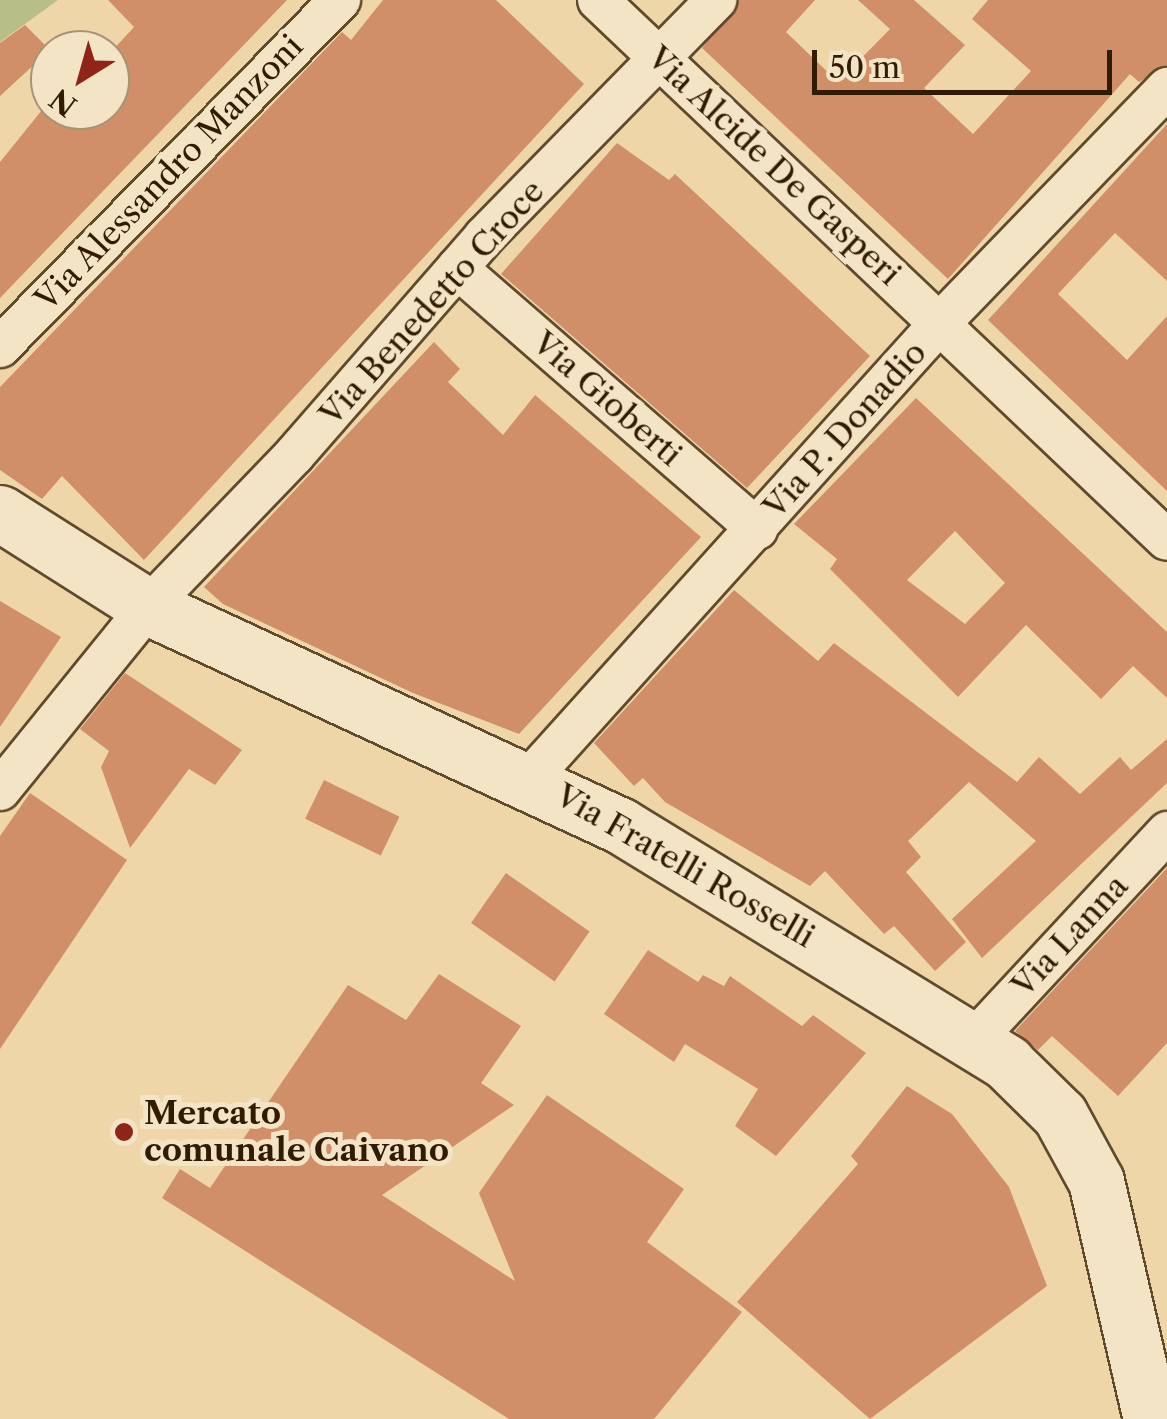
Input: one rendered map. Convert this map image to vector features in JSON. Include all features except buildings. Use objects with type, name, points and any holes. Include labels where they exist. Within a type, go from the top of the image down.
[{"type":"main road","name":"Via Fratelli Rosselli","points":[[0,513],[148,607],[530,778],[774,913],[974,1040],[1060,1115],[1096,1182],[1150,1419]]},
{"type":"street","name":"Via Alessandro Manzoni","points":[[0,347],[340,0]]},
{"type":"street","name":"Via Alcide De Gasperi","points":[[598,0],[1167,540]]},
{"type":"street","name":"Via Benedetto Croce","points":[[0,790],[148,607],[295,454],[457,268],[663,60],[716,0]]},
{"type":"street","name":"Via P. Donadio","points":[[530,778],[940,323],[1167,88]]},
{"type":"street","name":"Via Gioberti","points":[[457,268],[758,529]]},
{"type":"street","name":"Via Lanna","points":[[974,1040],[1167,832]]},
{"type":"green space","points":[[0,0],[58,0],[0,42]]},
{"type":"place","name":"Mercato comunale Caivano","points":[[124,1132]]}]
